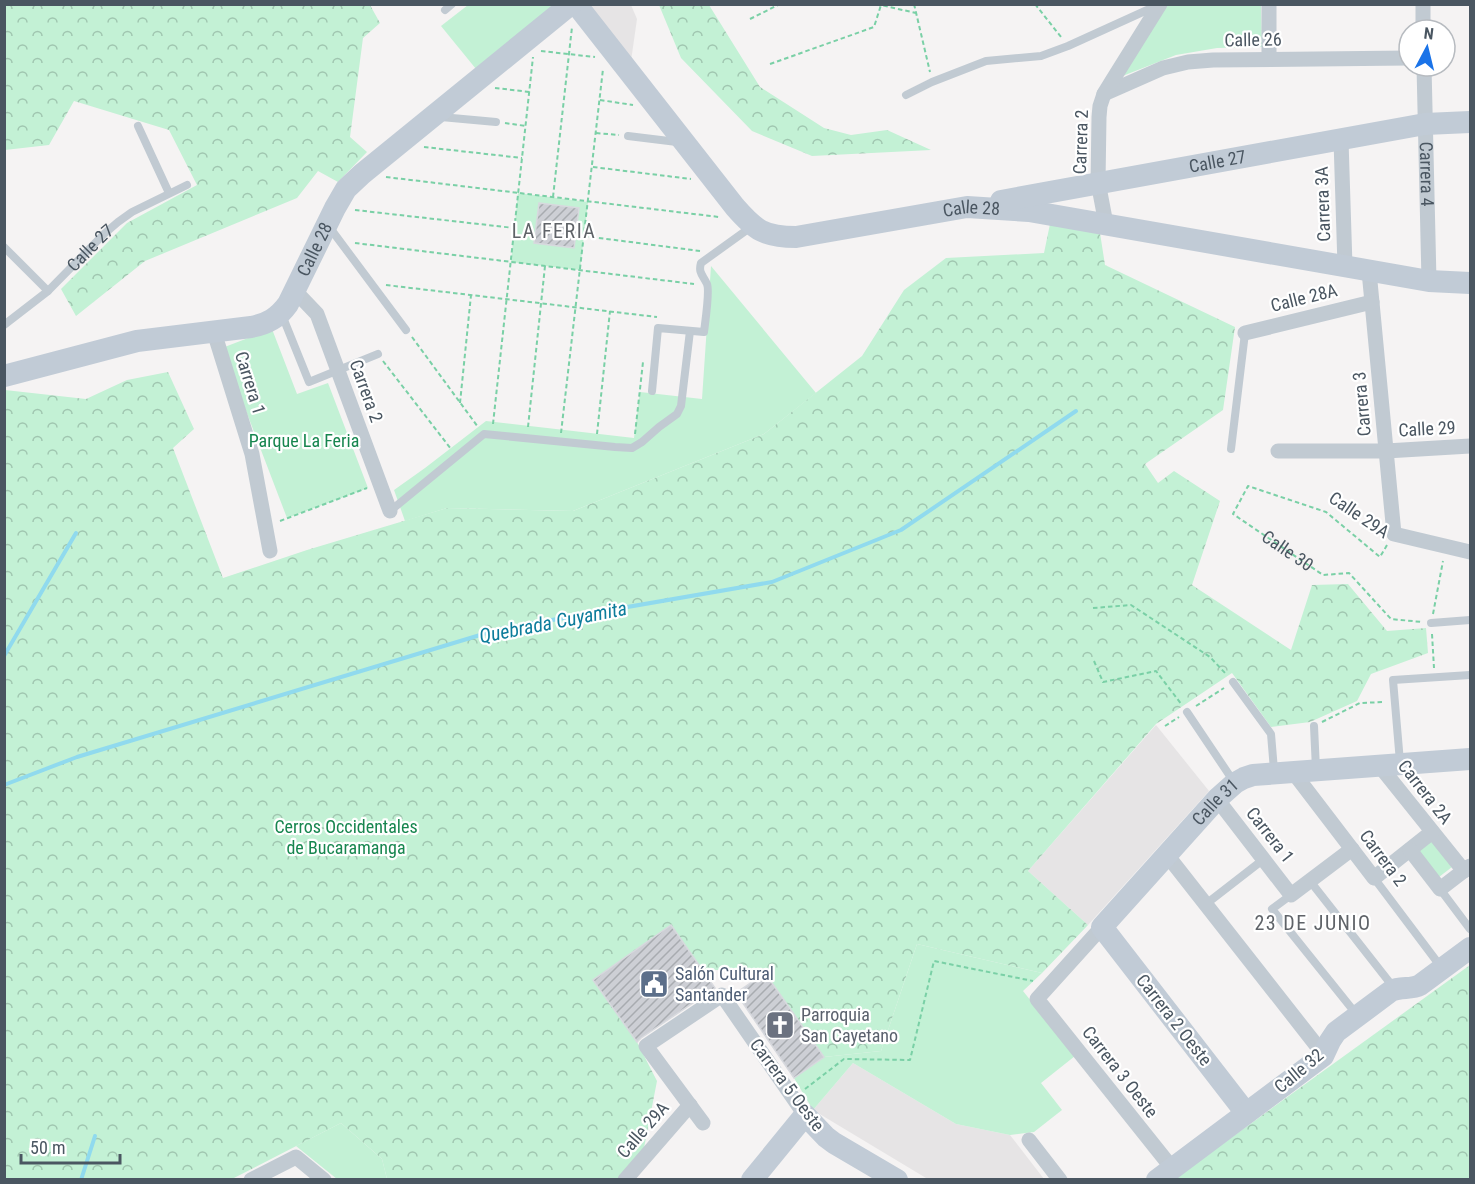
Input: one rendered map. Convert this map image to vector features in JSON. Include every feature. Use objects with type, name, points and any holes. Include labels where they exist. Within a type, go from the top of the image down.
[{"type":"street","name":"Carrera 2","points":[[1106,224],[1099,183],[1100,106],[1104,94],[1160,4]]},
{"type":"street","points":[[1269,4],[1269,59]]},
{"type":"street","name":"Calle 28","points":[[282,313],[334,225],[346,189],[471,86],[573,11],[606,43],[735,207],[750,223],[765,233],[796,237],[967,207],[1037,212],[1429,281],[1470,283]]},
{"type":"street","name":"Calle 26","points":[[1104,94],[1163,68],[1188,62],[1397,58]]},
{"type":"street","name":"Carrera 4","points":[[1424,78],[1429,281]]},
{"type":"street","name":"Calle 27","points":[[967,207],[1425,124],[1470,122]]},
{"type":"street","name":"Carrera 3A","points":[[1341,140],[1344,266]]},
{"type":"street","name":"Carrera 3","points":[[1369,271],[1394,534]]},
{"type":"street","name":"Carrera 2","points":[[295,291],[317,314],[390,511]]},
{"type":"street","name":"Calle 28A","points":[[1245,333],[1372,302]]},
{"type":"street","points":[[5,376],[137,341],[261,325],[282,313]]},
{"type":"street","name":"Carrera 1","points":[[214,332],[252,454],[270,552]]},
{"type":"street","name":"Calle 29","points":[[1278,451],[1386,451],[1470,446]]},
{"type":"street","name":"Calle 29A","points":[[1394,534],[1470,552]]},
{"type":"street","name":"Calle 31","points":[[1037,999],[1217,799],[1244,778],[1283,772],[1470,760]]},
{"type":"street","name":"Carrera 2A","points":[[1390,765],[1432,832],[1467,868]]},
{"type":"street","name":"Carrera 2","points":[[1283,772],[1352,849],[1374,878]]},
{"type":"street","name":"Carrera 1","points":[[1217,799],[1291,895]]},
{"type":"street","points":[[1374,878],[1432,832]]},
{"type":"street","points":[[1291,895],[1352,849]]},
{"type":"street","name":"Carrera 2","points":[[1410,849],[1440,889]]},
{"type":"street","points":[[1167,855],[1324,1055]]},
{"type":"street","points":[[1440,889],[1467,868]]},
{"type":"street","name":"Carrera 2 Oeste","points":[[1102,927],[1246,1113]]},
{"type":"street","name":"Calle 32","points":[[1164,1174],[1324,1055],[1336,1032],[1395,989],[1415,987],[1470,948]]},
{"type":"street","name":"Carrera 5 Oeste","points":[[690,1105],[646,1046],[722,994],[799,1106],[821,1132],[887,1177]]},
{"type":"street","name":"Carrera 3 Oeste","points":[[1037,999],[1164,1174]]},
{"type":"street","points":[[690,1105],[703,1123]]},
{"type":"street","name":"Calle 29A","points":[[625,1179],[690,1105]]},
{"type":"street","points":[[752,1179],[799,1106]]},
{"type":"street","points":[[1029,1140],[1060,1179]]},
{"type":"street","points":[[251,1179],[296,1157],[324,1179]]},
{"type":"lane","points":[[906,95],[986,61],[1041,56],[1160,4]]},
{"type":"lane","points":[[434,116],[496,123]]},
{"type":"lane","points":[[138,126],[169,193]]},
{"type":"lane","points":[[628,136],[684,142]]},
{"type":"lane","name":"Calle 27","points":[[4,325],[48,291],[118,222],[132,212],[187,185]]},
{"type":"lane","points":[[652,392],[658,328],[704,332],[708,286],[700,274],[700,262],[750,223]]},
{"type":"lane","points":[[334,225],[371,284],[406,330]]},
{"type":"lane","points":[[4,247],[48,291]]},
{"type":"lane","points":[[282,313],[309,382],[378,354]]},
{"type":"lane","points":[[390,511],[456,456],[488,434],[632,448],[642,442],[677,414],[681,406],[690,331]]},
{"type":"lane","points":[[1231,449],[1245,333]]},
{"type":"lane","points":[[1431,623],[1470,620]]},
{"type":"lane","name":"Carrera 2A","points":[[1390,765],[1395,702],[1393,680],[1470,675]]},
{"type":"lane","points":[[1233,682],[1272,734],[1283,772]]},
{"type":"lane","points":[[1187,712],[1235,783]]},
{"type":"lane","points":[[1314,726],[1316,770]]},
{"type":"lane","points":[[1206,904],[1264,859]]},
{"type":"lane","name":"Carrera 2","points":[[1374,878],[1442,968]]},
{"type":"lane","points":[[1310,881],[1395,989]]},
{"type":"lane","name":"Carrera 2","points":[[1440,889],[1470,929]]},
{"type":"lane","points":[[1291,895],[1272,909],[1358,1016]]},
{"type":"path","points":[[750,19],[780,4]]},
{"type":"path","points":[[876,4],[916,13]]},
{"type":"path","points":[[915,4],[932,82]]},
{"type":"path","points":[[1035,4],[1068,46]]},
{"type":"path","points":[[770,64],[874,27],[881,5]]},
{"type":"path","points":[[553,197],[573,11]]},
{"type":"path","points":[[488,434],[511,262],[534,50],[605,58],[606,43]]},
{"type":"path","points":[[560,442],[603,69]]},
{"type":"path","points":[[471,86],[530,92]]},
{"type":"path","points":[[600,100],[657,108]]},
{"type":"path","points":[[496,123],[526,126]]},
{"type":"path","points":[[596,133],[628,136]]},
{"type":"path","points":[[400,144],[522,158]]},
{"type":"path","points":[[592,167],[715,182]]},
{"type":"path","points":[[362,174],[750,223]]},
{"type":"path","points":[[334,225],[514,228]]},
{"type":"path","points":[[334,225],[511,262],[708,286]]},
{"type":"path","points":[[584,236],[714,253]]},
{"type":"path","points":[[527,438],[545,266]]},
{"type":"path","points":[[371,284],[658,317]]},
{"type":"path","points":[[460,403],[471,295]]},
{"type":"path","points":[[596,445],[610,311]]},
{"type":"path","points":[[406,330],[460,403],[488,434]]},
{"type":"path","points":[[378,354],[456,456]]},
{"type":"path","points":[[632,448],[643,360]]},
{"type":"path","points":[[266,526],[379,483]]},
{"type":"path","name":"Calle 29A","points":[[1233,514],[1248,486],[1326,512],[1380,556],[1394,534]]},
{"type":"path","name":"Calle 30","points":[[1233,514],[1323,575],[1349,573],[1391,619],[1431,623]]},
{"type":"path","points":[[1093,608],[1131,605],[1210,657],[1233,682],[1164,726]]},
{"type":"path","points":[[1094,661],[1103,682],[1156,670],[1187,712]]},
{"type":"path","points":[[1314,726],[1360,704],[1395,702]]},
{"type":"path","points":[[799,1106],[844,1059],[910,1060],[934,961],[1050,985]]},
{"type":"shaded area","points":[[586,5],[631,5],[637,19],[631,61]]},
{"type":"shaded area","points":[[1156,725],[1209,791],[1088,925],[1028,871]]},
{"type":"shaded area","points":[[853,1063],[956,1124],[1010,1135],[1044,1179],[932,1180],[813,1110]]},
{"type":"green space","points":[[5,5],[370,5],[380,23],[363,38],[350,137],[367,152],[338,182],[318,171],[297,198],[145,261],[76,316],[61,289],[127,223],[197,185],[169,130],[74,101],[49,145],[5,150]]},
{"type":"green space","points":[[468,5],[556,5],[476,69],[441,26]]},
{"type":"green space","points":[[659,5],[709,5],[760,87],[824,128],[851,135],[887,130],[931,150],[812,156],[752,131],[681,58]]},
{"type":"green space","points":[[1163,5],[1261,5],[1262,47],[1217,48],[1176,55],[1120,77]]},
{"type":"green space","points":[[518,193],[588,202],[580,270],[511,262]]},
{"type":"green space","name":"Cerros Occidentales de Bucaramanga","points":[[1050,224],[1100,233],[1105,265],[1235,327],[1223,410],[1145,464],[1158,483],[1174,471],[1220,501],[1192,585],[1291,650],[1312,585],[1348,584],[1387,631],[1426,628],[1428,653],[1371,674],[1357,701],[1310,722],[1271,727],[1232,673],[1156,724],[1028,871],[1088,925],[1042,973],[917,944],[881,1051],[824,1057],[765,973],[701,969],[670,926],[593,980],[637,1042],[657,1081],[644,1148],[617,1179],[387,1179],[382,1159],[341,1123],[232,1179],[5,1180],[5,390],[86,399],[127,380],[168,372],[194,429],[173,448],[223,578],[447,508],[573,511],[764,434],[862,356],[904,290],[946,258],[1044,253]]},
{"type":"green space","points":[[711,266],[816,393],[764,434],[573,511],[447,508],[405,521],[394,490],[486,421],[634,438],[640,392],[702,399]]},
{"type":"green space","name":"Parque La Feria","points":[[272,329],[297,394],[328,383],[368,488],[287,518],[222,348]]},
{"type":"green space","points":[[1431,840],[1452,867],[1439,877],[1418,850]]},
{"type":"green space","points":[[917,944],[1042,973],[1023,991],[1075,1056],[1041,1083],[1062,1110],[1034,1132],[1010,1135],[956,1124],[853,1063],[813,1110],[794,1078],[824,1057],[881,1051]]},
{"type":"green space","points":[[1470,965],[1470,1179],[1174,1179]]},
{"type":"green space","points":[[341,1123],[382,1159],[387,1179],[337,1179],[296,1146]]},
{"type":"building","points":[[539,203],[579,208],[574,248],[534,243]]},
{"type":"building","name":"Salón Cultural Santander","points":[[671,925],[715,988],[637,1042],[593,980]]},
{"type":"building","name":"Parroquia San Cayetano","points":[[765,973],[824,1057],[794,1078],[736,993]]},
{"type":"waterway","name":"Quebrada Cuyamita","points":[[4,785],[77,757],[500,629],[772,582],[901,530],[1076,411]]},
{"type":"waterway","points":[[4,656],[76,533]]},
{"type":"waterway","points":[[81,1180],[95,1136]]},
{"type":"place","name":"Salón Cultural Santander","points":[[654,984]]},
{"type":"place","name":"Parroquia San Cayetano","points":[[780,1025]]},
{"type":"district","name":"LA FERIA","points":[[554,231]]},
{"type":"district","name":"23 DE JUNIO","points":[[1313,923]]}]
